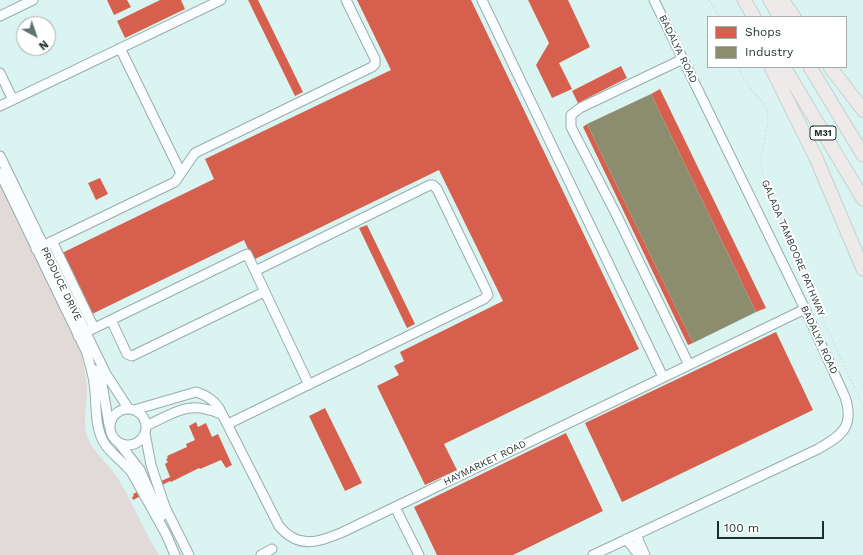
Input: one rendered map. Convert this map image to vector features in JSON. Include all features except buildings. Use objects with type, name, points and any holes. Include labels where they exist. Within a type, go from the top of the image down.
[{"type":"highway","points":[[736,0],[745,16]]},
{"type":"highway","points":[[744,0],[753,16]]},
{"type":"highway","points":[[770,0],[779,16]]},
{"type":"highway","points":[[782,0],[793,16]]},
{"type":"highway","points":[[771,68],[819,165],[863,268]]},
{"type":"highway","name":"M31","points":[[785,68],[863,199]]},
{"type":"highway","name":"M31","points":[[811,68],[863,156]]},
{"type":"highway","points":[[831,68],[863,110]]},
{"type":"lane","points":[[0,16],[33,0]]},
{"type":"lane","points":[[0,106],[221,0]]},
{"type":"lane","points":[[40,247],[174,182],[195,153],[374,66],[374,59],[346,0]]},
{"type":"lane","points":[[482,0],[663,377]]},
{"type":"lane","name":"BADALYA ROAD","points":[[593,555],[818,449],[841,434],[847,424],[848,404],[805,309],[654,0]]},
{"type":"lane","points":[[120,48],[181,173]]},
{"type":"lane","points":[[683,59],[580,108],[571,115],[570,127],[616,214],[689,365]]},
{"type":"lane","points":[[0,73],[13,100]]},
{"type":"lane","name":"PRODUCE DRIVE","points":[[0,156],[40,247],[81,334],[106,374],[131,409]]},
{"type":"lane","name":"PRODUCE DRIVE","points":[[0,173],[40,247]]},
{"type":"lane","points":[[228,424],[487,297],[487,292],[437,188],[433,185],[255,271]]},
{"type":"lane","points":[[52,241],[94,328]]},
{"type":"lane","points":[[81,334],[247,254],[309,385]]},
{"type":"lane","points":[[111,320],[127,354],[132,356],[264,292]]},
{"type":"lane","name":"HAYMARKET ROAD","points":[[131,409],[196,392],[216,402],[276,522],[284,532],[294,540],[306,542],[332,537],[805,309]]},
{"type":"lane","name":"PRODUCE DRIVE","points":[[81,334],[94,382],[96,416],[99,432],[114,455],[132,472],[166,534]]},
{"type":"lane","name":"PRODUCE DRIVE","points":[[87,353],[102,384],[110,429]]},
{"type":"lane","points":[[190,555],[165,507],[151,465],[146,430],[143,416],[131,409],[122,410],[116,412],[110,423],[111,434],[120,443],[125,445],[137,442],[142,438],[146,430],[173,413],[189,407],[209,409],[222,414]]},
{"type":"lane","name":"PRODUCE DRIVE","points":[[120,443],[140,470],[155,502],[175,555]]},
{"type":"lane","points":[[395,507],[419,555]]},
{"type":"lane","points":[[637,534],[645,555]]},
{"type":"lane","points":[[626,539],[639,555]]},
{"type":"lane","points":[[261,555],[272,549]]},
{"type":"path","points":[[709,0],[719,16]]},
{"type":"path","name":"GALADA TAMBOORE PATHWAY","points":[[739,68],[744,80],[764,104],[767,111],[768,122],[761,160],[762,172],[765,181],[777,208],[798,265],[863,406]]},
{"type":"shaded area","points":[[0,184],[79,346],[87,383],[85,423],[89,441],[92,447],[117,477],[159,555],[0,555]]}]
